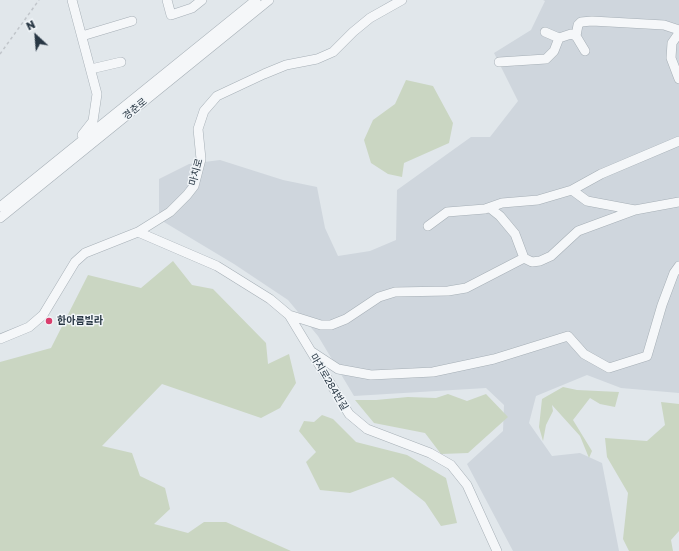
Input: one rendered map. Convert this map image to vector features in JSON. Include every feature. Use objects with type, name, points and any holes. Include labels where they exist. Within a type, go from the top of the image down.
[{"type":"street","points":[[31,182],[87,131],[93,121],[97,94],[92,69],[72,0]]},
{"type":"street","points":[[167,0],[171,15],[192,8],[202,0]]},
{"type":"street","name":"경춘로","points":[[0,207],[256,0]]},
{"type":"street","name":"경춘로","points":[[0,218],[269,0]]},
{"type":"street","name":"마치로","points":[[0,339],[29,327],[43,316],[75,262],[85,253],[93,248],[138,232],[170,212],[194,186],[201,159],[198,129],[204,110],[217,96],[286,65],[317,59],[333,52],[365,23],[402,0]]},
{"type":"street","points":[[82,36],[132,21]]},
{"type":"street","points":[[576,36],[578,25],[581,22],[592,21],[664,25],[679,32],[672,43],[671,58],[679,78]]},
{"type":"street","points":[[545,32],[560,38],[571,34],[576,36],[585,51]]},
{"type":"street","points":[[499,62],[546,59],[554,51],[560,38]]},
{"type":"street","points":[[92,69],[121,62]]},
{"type":"street","points":[[428,226],[447,212],[490,208],[502,203],[538,200],[572,190],[601,174],[679,141]]},
{"type":"street","points":[[572,190],[587,201],[635,210]]},
{"type":"street","points":[[490,208],[500,216],[515,234],[524,258],[532,262],[540,261],[551,256],[578,231],[635,210],[679,202]]},
{"type":"street","name":"마치로284번길","points":[[138,232],[217,266],[270,299],[289,315],[349,414],[367,429],[430,453],[451,465],[467,485],[497,551]]},
{"type":"street","points":[[289,315],[321,325],[331,325],[346,319],[379,298],[395,292],[448,292],[466,288],[524,258]]},
{"type":"street","points":[[310,351],[338,369],[371,375],[433,372],[494,359],[568,336],[584,354],[610,368],[647,356],[662,305],[674,273],[679,266]]},
{"type":"path","points":[[0,54],[39,0]]},
{"type":"shaded area","points":[[543,0],[679,0],[679,393],[621,388],[587,375],[536,396],[529,423],[552,456],[580,453],[602,463],[619,551],[513,551],[467,464],[503,431],[504,405],[486,388],[354,396],[318,336],[288,300],[234,264],[159,219],[159,179],[189,164],[220,160],[283,180],[317,187],[325,228],[338,256],[370,251],[396,240],[397,190],[471,137],[490,137],[518,101],[494,53],[531,30],[545,1]]},
{"type":"green space","points":[[406,80],[433,86],[453,123],[449,143],[404,163],[402,177],[388,174],[371,163],[364,140],[373,120],[395,104]]},
{"type":"green space","points":[[173,261],[192,285],[213,289],[266,343],[268,364],[289,354],[296,383],[280,408],[261,418],[162,384],[102,446],[132,453],[140,476],[165,488],[170,509],[154,524],[188,533],[204,522],[226,522],[291,551],[0,551],[0,362],[51,348],[88,275],[141,288]]},
{"type":"green space","points":[[563,387],[577,390],[619,392],[615,407],[600,404],[590,398],[573,420],[592,451],[589,458],[580,436],[552,405],[553,411],[546,425],[543,441],[539,427],[542,399]]},
{"type":"green space","points":[[448,394],[467,401],[486,394],[508,417],[468,453],[441,454],[425,433],[374,423],[355,400],[408,397],[436,398]]},
{"type":"green space","points":[[661,402],[679,404],[679,531],[671,540],[673,551],[629,551],[623,539],[628,493],[607,457],[605,438],[647,441],[665,425]]},
{"type":"green space","points":[[322,415],[333,419],[356,442],[407,455],[446,478],[457,523],[441,526],[425,502],[393,477],[350,493],[320,490],[306,462],[316,452],[299,431],[304,421],[314,422]]},
{"type":"place","name":"한아름빌라","points":[[49,321]]}]
